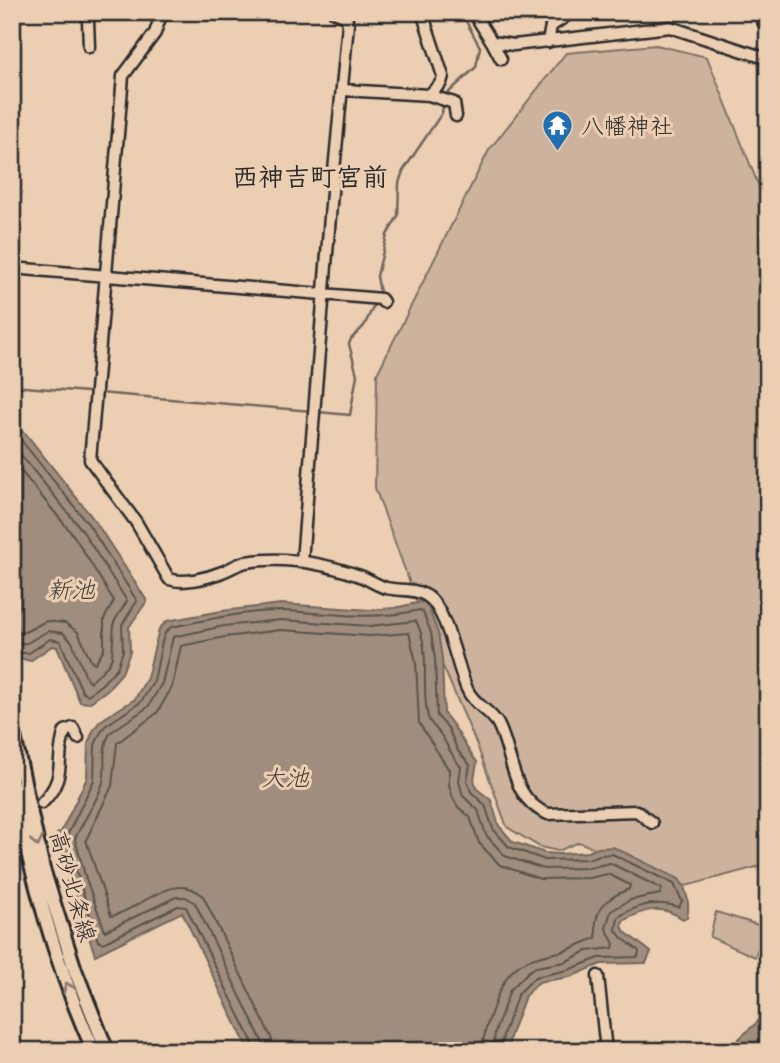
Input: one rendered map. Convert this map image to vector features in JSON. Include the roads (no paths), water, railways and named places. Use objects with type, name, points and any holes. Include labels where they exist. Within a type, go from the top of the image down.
[{"type":"main road","name":"高砂北条線","points":[[12,727],[43,869],[75,970],[107,1051]]},
{"type":"main road","name":"高砂北条線","points":[[12,784],[32,873],[63,974],[94,1051]]},
{"type":"street","points":[[89,47],[88,20],[93,12]]},
{"type":"street","points":[[162,12],[155,33],[123,76],[90,460],[136,522],[166,574],[175,581],[219,573],[245,562],[302,561],[359,576],[386,588],[419,592],[430,598],[435,603],[451,640],[471,698],[497,722],[519,785],[538,810],[548,814],[637,811],[652,823]]},
{"type":"street","points":[[302,561],[348,24],[346,17],[334,12]]},
{"type":"street","points":[[422,12],[443,76],[441,83],[429,95]]},
{"type":"street","points":[[473,12],[501,59]]},
{"type":"street","points":[[548,42],[551,26],[572,12]]},
{"type":"street","points":[[758,12],[768,31]]},
{"type":"street","points":[[492,42],[514,46],[670,27],[768,59]]},
{"type":"street","points":[[342,90],[429,95],[458,104],[456,116]]},
{"type":"street","points":[[12,268],[105,274],[378,300]]},
{"type":"street","points":[[42,803],[55,788],[59,778],[61,743],[65,731],[73,727],[78,738]]},
{"type":"street","points":[[598,976],[606,1051]]},
{"type":"water","name":"新池","points":[[12,424],[26,434],[95,521],[147,601],[129,627],[130,652],[122,673],[107,690],[89,703],[80,702],[57,647],[52,646],[30,661],[19,658],[12,660]]},
{"type":"water","name":"大池","points":[[426,601],[438,633],[442,658],[444,714],[477,762],[474,780],[477,789],[491,800],[499,826],[513,842],[545,853],[560,854],[613,847],[679,879],[688,897],[687,918],[683,919],[667,911],[653,910],[623,921],[625,932],[651,952],[646,963],[601,964],[570,977],[539,982],[525,996],[510,1037],[508,1051],[249,1051],[182,912],[95,955],[72,886],[67,886],[66,882],[71,879],[57,834],[61,832],[87,778],[88,744],[93,731],[100,721],[135,699],[147,678],[159,629],[167,621],[281,604],[370,610]]},
{"type":"water","points":[[768,1012],[768,1051],[726,1051],[728,1049]]},
{"type":"waterway","points":[[447,94],[476,67],[480,47],[461,12]]},
{"type":"waterway","points":[[378,297],[380,293],[377,276],[387,235],[398,216],[399,183],[403,171],[442,113],[443,106]]},
{"type":"waterway","points":[[318,412],[350,415],[357,375],[349,344],[364,326],[375,303]]},
{"type":"waterway","points":[[12,386],[88,392]]},
{"type":"waterway","points":[[99,393],[312,411]]},
{"type":"tunnel","points":[[12,828],[42,803]]},
{"type":"place","name":"八幡神社","points":[[558,153]]},
{"type":"district","name":"西神吉町宮前","points":[[310,177]]}]
